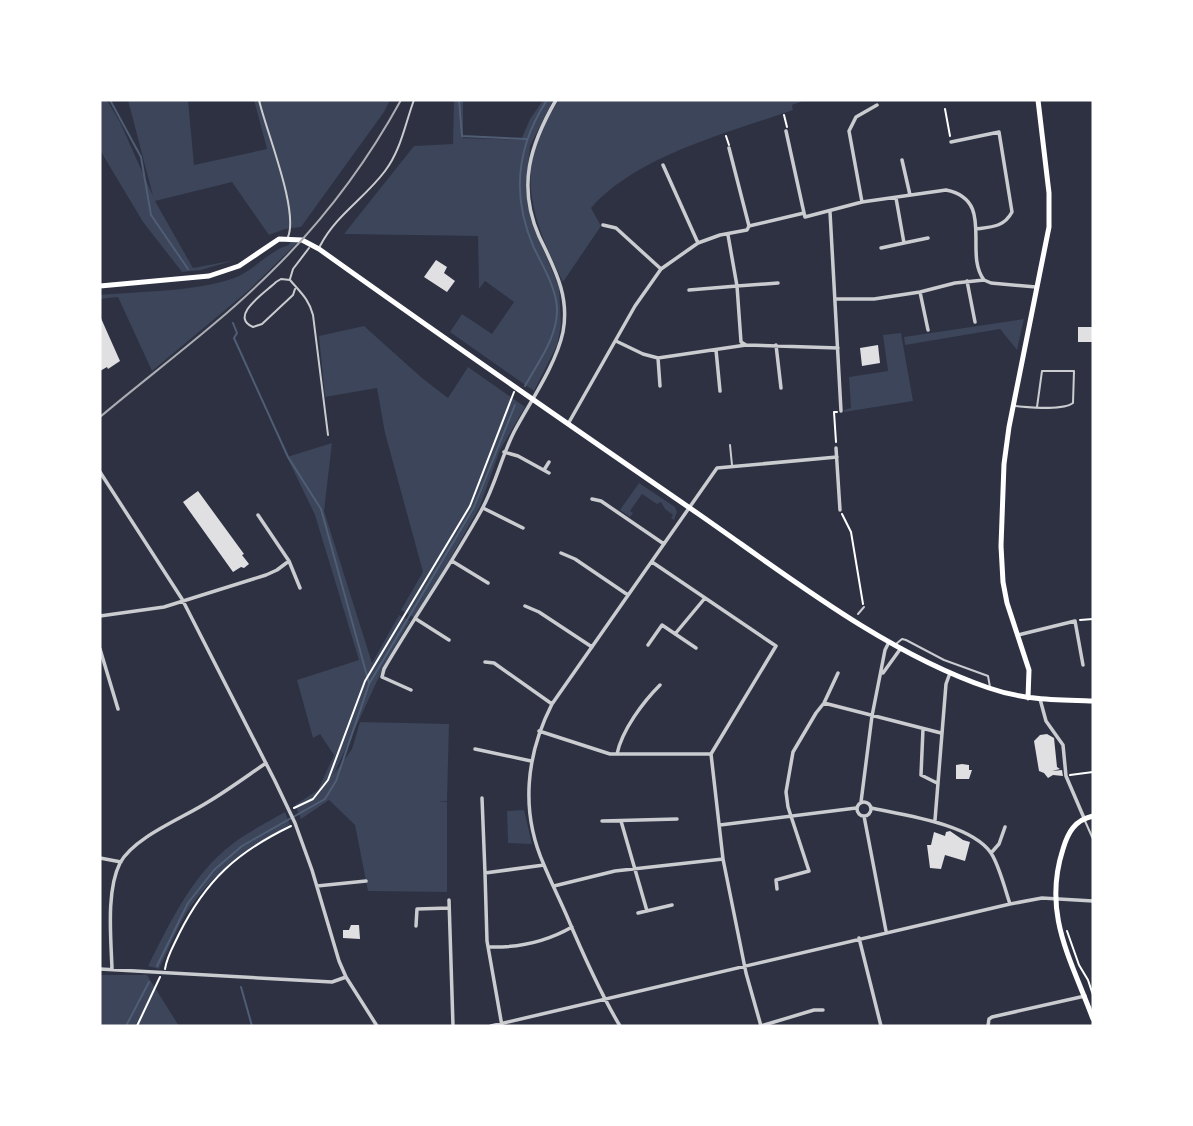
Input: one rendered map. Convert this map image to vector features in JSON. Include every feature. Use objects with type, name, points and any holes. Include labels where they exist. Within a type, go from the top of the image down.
[{"type":"main road","points":[[1028,698],[1030,679],[1007,603],[1001,568],[1004,464],[1047,244],[1049,212],[1038,100]]},
{"type":"main road","points":[[100,286],[189,279],[217,274],[246,262],[273,242],[288,238],[302,240],[319,249],[812,593],[896,645],[950,673],[990,688],[1028,698],[1093,701]]},
{"type":"main road","points":[[1093,816],[1074,825],[1065,842],[1055,877],[1054,899],[1061,934],[1093,1019]]},
{"type":"street","points":[[411,690],[382,677],[408,628],[483,508],[504,452],[559,345],[564,323],[562,285],[533,219],[528,184],[532,147],[556,100]]},
{"type":"street","points":[[862,202],[849,131],[856,117],[877,105]]},
{"type":"street","points":[[786,131],[805,217],[862,202],[946,190],[957,192],[970,206],[976,229],[979,270],[984,280]]},
{"type":"street","points":[[951,142],[999,132],[1012,212],[1007,221],[999,226],[976,229]]},
{"type":"street","points":[[729,148],[749,226]]},
{"type":"street","points":[[902,160],[910,195]]},
{"type":"street","points":[[663,165],[698,243]]},
{"type":"street","points":[[896,198],[904,243]]},
{"type":"street","points":[[830,212],[841,411]]},
{"type":"street","points":[[568,425],[635,306],[661,269],[698,243],[747,230],[749,226],[804,213]]},
{"type":"street","points":[[603,225],[615,228],[661,269]]},
{"type":"street","points":[[728,235],[737,286],[741,342],[746,345]]},
{"type":"street","points":[[881,247],[928,238]]},
{"type":"street","points":[[835,299],[874,299],[967,281],[984,280],[1038,287]]},
{"type":"street","points":[[967,281],[975,322]]},
{"type":"street","points":[[689,290],[778,283]]},
{"type":"street","points":[[920,292],[928,330]]},
{"type":"street","points":[[616,341],[658,358],[746,345],[838,348]]},
{"type":"street","points":[[776,345],[781,388]]},
{"type":"street","points":[[716,349],[720,391]]},
{"type":"street","points":[[658,358],[660,386]]},
{"type":"street","points":[[836,448],[840,510]]},
{"type":"street","points":[[504,452],[518,456],[549,473]]},
{"type":"street","points":[[620,1026],[603,998],[544,865],[530,819],[528,785],[539,731],[552,704],[717,468],[837,457]]},
{"type":"street","points":[[544,470],[549,462]]},
{"type":"street","points":[[100,472],[183,600],[266,764],[295,823],[346,977],[377,1026]]},
{"type":"street","points":[[592,499],[601,501],[664,544]]},
{"type":"street","points":[[483,508],[523,528]]},
{"type":"street","points":[[258,515],[289,561],[300,588]]},
{"type":"street","points":[[561,553],[575,559],[628,595]]},
{"type":"street","points":[[100,616],[155,609],[266,575],[289,561]]},
{"type":"street","points":[[452,561],[488,583]]},
{"type":"street","points":[[652,562],[776,646],[711,754],[723,859],[752,1000],[761,1026],[814,1010],[823,1010]]},
{"type":"street","points":[[675,634],[705,598]]},
{"type":"street","points":[[525,607],[539,612],[592,647]]},
{"type":"street","points":[[416,619],[449,640]]},
{"type":"street","points":[[1018,635],[1075,621],[1083,665]]},
{"type":"street","points":[[648,645],[662,625],[696,648]]},
{"type":"street","points":[[720,825],[856,808],[861,802],[872,716],[886,650],[896,645]]},
{"type":"street","points":[[881,675],[896,645]]},
{"type":"street","points":[[100,649],[118,709]]},
{"type":"street","points":[[485,662],[494,663],[552,704]]},
{"type":"street","points":[[777,889],[776,880],[809,870],[793,815],[788,807],[786,792],[793,752],[824,703],[838,673]]},
{"type":"street","points":[[935,820],[946,684],[950,673]]},
{"type":"street","points":[[617,754],[631,723],[660,685]]},
{"type":"street","points":[[1040,699],[1046,721],[1063,745],[1066,776],[1084,818]]},
{"type":"street","points":[[824,703],[941,733]]},
{"type":"street","points":[[923,728],[921,775],[937,783]]},
{"type":"street","points":[[539,731],[599,751],[617,754],[711,754]]},
{"type":"street","points":[[475,750],[531,761]]},
{"type":"street","points":[[112,969],[111,912],[113,890],[121,862],[144,838],[207,803],[266,764]]},
{"type":"street","points":[[482,798],[488,947],[501,1025]]},
{"type":"street","points":[[861,802],[868,803],[871,808],[935,820],[968,836],[991,853],[1010,904]]},
{"type":"street","points":[[856,808],[858,814],[864,816],[869,814],[871,808]]},
{"type":"street","points":[[864,816],[886,931]]},
{"type":"street","points":[[602,821],[677,819]]},
{"type":"street","points":[[621,821],[647,911]]},
{"type":"street","points":[[991,853],[999,844],[1005,828]]},
{"type":"street","points":[[100,858],[121,862]]},
{"type":"street","points":[[554,886],[634,869],[723,859]]},
{"type":"street","points":[[485,873],[544,865]]},
{"type":"street","points":[[317,886],[366,881]]},
{"type":"street","points":[[491,1026],[859,937],[1010,904],[1036,899],[1093,901]]},
{"type":"street","points":[[449,900],[453,1026]]},
{"type":"street","points":[[638,913],[672,905]]},
{"type":"street","points":[[416,926],[417,909],[449,908]]},
{"type":"street","points":[[488,947],[526,944],[572,928]]},
{"type":"street","points":[[859,937],[881,1026]]},
{"type":"street","points":[[100,969],[332,982],[346,977]]},
{"type":"street","points":[[988,1026],[992,1017],[1085,996]]},
{"type":"lane","points":[[259,100],[289,204],[291,230],[288,238]]},
{"type":"lane","points":[[319,249],[332,225],[377,182],[387,168],[399,145],[414,100]]},
{"type":"lane","points":[[311,244],[290,279],[295,288],[310,300],[328,435]]},
{"type":"lane","points":[[290,279],[276,282],[245,310],[246,323],[253,327],[262,324],[293,295],[295,288]]},
{"type":"lane","points":[[1014,406],[1037,407],[1068,407],[1073,403],[1074,371],[1042,370],[1037,407]]},
{"type":"lane","points":[[730,445],[732,466]]},
{"type":"lane","points":[[858,614],[864,607]]},
{"type":"lane","points":[[896,645],[898,641],[906,640],[944,660],[988,676],[990,688]]},
{"type":"lane","points":[[1084,818],[1093,839]]},
{"type":"path","points":[[945,109],[951,142]]},
{"type":"path","points":[[784,114],[786,131]]},
{"type":"path","points":[[726,136],[729,148]]},
{"type":"path","points":[[290,812],[313,799],[328,780],[365,681],[470,506],[515,387]]},
{"type":"path","points":[[836,448],[834,412],[841,411]]},
{"type":"path","points":[[840,510],[851,532],[864,607]]},
{"type":"path","points":[[1075,621],[1093,619]]},
{"type":"path","points":[[1066,776],[1093,772]]},
{"type":"path","points":[[137,1026],[192,908],[212,882],[247,851],[295,823]]},
{"type":"path","points":[[1067,931],[1093,995]]},
{"type":"shaded area","points":[[100,100],[107,100],[120,122],[153,196],[128,100],[188,100],[194,165],[267,149],[254,100],[390,100],[301,227],[269,235],[232,182],[155,201],[193,268],[235,260],[201,270],[182,272],[143,222],[100,150]]},
{"type":"shaded area","points":[[454,100],[463,100],[463,138],[521,140],[530,119],[543,100],[553,100],[530,146],[526,184],[531,220],[559,287],[561,325],[557,345],[534,391],[450,332],[462,314],[492,334],[514,302],[485,281],[479,289],[478,236],[344,234],[414,146],[453,144]]},
{"type":"shaded area","points":[[559,100],[805,100],[792,105],[793,110],[712,137],[658,160],[610,190],[591,208],[601,226],[563,282],[541,234],[532,201],[531,184],[531,166],[536,142]]},
{"type":"shaded area","points":[[290,241],[298,242],[248,291],[152,371],[118,297],[100,299],[100,295],[219,283],[248,270],[289,245]]},
{"type":"shaded area","points":[[1024,319],[1017,350],[1000,329],[905,345],[904,337]]},
{"type":"shaded area","points":[[364,326],[448,398],[468,367],[525,407],[500,450],[480,506],[416,619],[401,610],[423,572],[385,433],[377,388],[325,397],[319,336]]},
{"type":"shaded area","points":[[901,333],[913,401],[844,412],[851,408],[849,377],[888,371],[883,335]]},
{"type":"shaded area","points":[[332,443],[324,511],[372,663],[399,615],[410,621],[385,664],[334,774],[352,749],[360,722],[449,724],[447,801],[438,802],[447,802],[447,892],[368,891],[355,825],[329,800],[301,819],[295,805],[318,790],[334,755],[320,734],[313,738],[297,680],[359,660],[315,515],[287,457]]},
{"type":"shaded area","points":[[639,483],[675,507],[677,512],[674,520],[671,518],[673,515],[661,502],[657,504],[642,494],[630,511],[633,513],[630,517],[620,510]]},
{"type":"shaded area","points":[[524,810],[532,844],[508,843],[507,811]]},
{"type":"shaded area","points":[[285,812],[290,825],[248,851],[212,881],[186,913],[159,969],[148,966],[187,895],[211,863],[242,837]]},
{"type":"shaded area","points":[[100,975],[147,975],[179,1026],[100,1026]]},
{"type":"building","points":[[436,260],[447,267],[444,273],[455,281],[447,292],[424,277]]},
{"type":"building","points":[[100,316],[120,361],[100,371]]},
{"type":"building","points":[[1078,327],[1093,327],[1093,342],[1078,342]]},
{"type":"building","points":[[878,345],[880,363],[862,366],[860,348]]},
{"type":"building","points":[[198,491],[244,554],[242,555],[249,564],[244,568],[233,572],[183,502]]},
{"type":"building","points":[[1047,734],[1054,738],[1057,767],[1060,769],[1052,771],[1062,770],[1063,776],[1053,775],[1048,778],[1039,771],[1034,741],[1040,735]]},
{"type":"building","points":[[956,765],[969,765],[969,770],[972,770],[969,779],[956,779]]},
{"type":"building","points":[[950,831],[970,842],[965,861],[945,855],[941,869],[930,868],[927,845],[931,845],[934,832],[945,836],[946,832]]},
{"type":"building","points":[[351,925],[359,925],[360,939],[343,938],[343,930],[349,930]]},
{"type":"waterway","points":[[110,100],[141,157],[151,215],[188,269]]},
{"type":"waterway","points":[[459,100],[462,136],[526,139]]},
{"type":"waterway","points":[[525,386],[546,349],[554,329],[557,308],[548,277],[527,229],[520,190],[529,135],[547,100]]},
{"type":"waterway","points":[[233,323],[237,333],[234,338],[288,457],[321,509],[369,683]]},
{"type":"waterway","points":[[157,966],[188,903],[214,870],[242,846],[325,799],[336,781],[369,684],[474,507],[515,405]]},
{"type":"waterway","points":[[126,1026],[149,982]]},
{"type":"waterway","points":[[241,987],[252,1026]]},
{"type":"railway","points":[[100,417],[252,291],[291,252],[343,190],[374,146],[401,100]]}]
